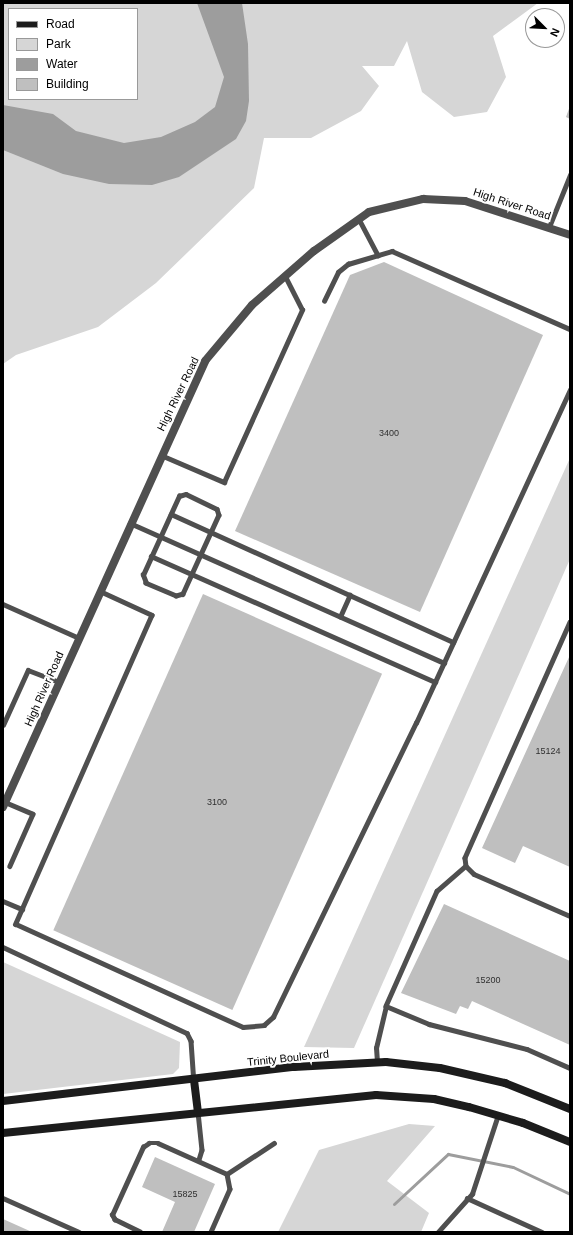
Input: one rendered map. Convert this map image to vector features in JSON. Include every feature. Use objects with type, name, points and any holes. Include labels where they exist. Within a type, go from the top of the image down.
[{"type":"main road","name":"Trinity Boulevard","points":[[3,1101],[294,1068],[377,1062],[440,1068],[505,1083],[570,1109]]},
{"type":"main road","points":[[194,1080],[198,1110]]},
{"type":"main road","points":[[3,1133],[198,1110],[376,1095],[434,1099],[498,1116],[570,1142]]},
{"type":"street","name":"High River Road","points":[[4,804],[130,523],[205,361],[252,305],[284,277],[369,212],[423,199],[465,201],[570,235]]},
{"type":"lane","points":[[549,227],[570,175]]},
{"type":"lane","points":[[359,219],[378,255]]},
{"type":"lane","points":[[324,300],[338,272],[348,264],[392,251],[570,329]]},
{"type":"lane","points":[[161,455],[224,482],[302,310],[284,277]]},
{"type":"lane","points":[[100,592],[152,615],[16,924],[111,971],[243,1027],[264,1026],[273,1017],[444,663],[570,390]]},
{"type":"lane","points":[[186,494],[217,509],[219,515],[183,594],[176,596],[146,583],[143,575],[171,514],[179,496],[186,494]]},
{"type":"lane","points":[[171,514],[453,642]]},
{"type":"lane","points":[[130,523],[444,663]]},
{"type":"lane","points":[[152,556],[434,682]]},
{"type":"lane","points":[[340,617],[350,595]]},
{"type":"lane","points":[[3,604],[79,638]]},
{"type":"lane","points":[[377,1062],[376,1048],[386,1006],[437,891],[466,866],[471,843],[570,622]]},
{"type":"lane","points":[[3,725],[28,670],[59,682]]},
{"type":"lane","points":[[4,804],[34,814],[10,866]]},
{"type":"lane","points":[[466,866],[474,874],[570,916]]},
{"type":"lane","points":[[3,901],[22,909]]},
{"type":"lane","points":[[3,947],[186,1033],[191,1041],[194,1080]]},
{"type":"lane","points":[[386,1006],[429,1024],[527,1049],[570,1068]]},
{"type":"lane","points":[[198,1110],[202,1150],[199,1160]]},
{"type":"lane","points":[[438,1232],[467,1198],[482,1168],[498,1116]]},
{"type":"lane","points":[[140,1232],[115,1220],[112,1215],[143,1147],[149,1142],[158,1143],[199,1160],[227,1174]]},
{"type":"lane","points":[[227,1174],[274,1143]]},
{"type":"lane","points":[[211,1232],[230,1189],[227,1174]]},
{"type":"lane","points":[[3,1198],[80,1232]]},
{"type":"lane","points":[[467,1198],[542,1232]]},
{"type":"green space","points":[[3,3],[538,3],[531,8],[525,8],[525,13],[493,36],[506,77],[487,112],[454,117],[422,92],[407,41],[394,66],[362,66],[379,86],[361,111],[311,138],[264,138],[254,188],[156,283],[98,327],[16,355],[3,364]]},
{"type":"green space","points":[[570,458],[570,559],[354,1048],[304,1047]]},
{"type":"green space","points":[[3,962],[180,1042],[179,1068],[173,1074],[3,1094]]},
{"type":"green space","points":[[409,1124],[435,1126],[387,1181],[429,1213],[421,1232],[278,1232],[319,1150]]},
{"type":"water","points":[[197,3],[242,3],[248,44],[249,101],[246,121],[236,139],[179,177],[152,185],[109,184],[63,174],[3,150],[3,105],[53,114],[76,131],[124,143],[161,137],[195,122],[215,107],[224,77]]},
{"type":"building","points":[[570,106],[570,119],[566,117]]},
{"type":"building","points":[[384,262],[543,335],[420,612],[235,531],[350,275]]},
{"type":"building","points":[[203,594],[382,674],[232,1010],[53,930]]},
{"type":"building","points":[[570,655],[570,867],[523,846],[515,863],[482,848]]},
{"type":"building","points":[[444,904],[570,961],[570,1045],[472,1001],[468,1009],[460,1006],[456,1014],[401,993]]},
{"type":"building","points":[[155,1157],[215,1184],[194,1232],[162,1232],[175,1202],[142,1187]]},
{"type":"building","points":[[3,1219],[32,1232],[3,1232]]},
{"type":"waterway","points":[[394,1204],[448,1154],[513,1167],[570,1194]]}]
